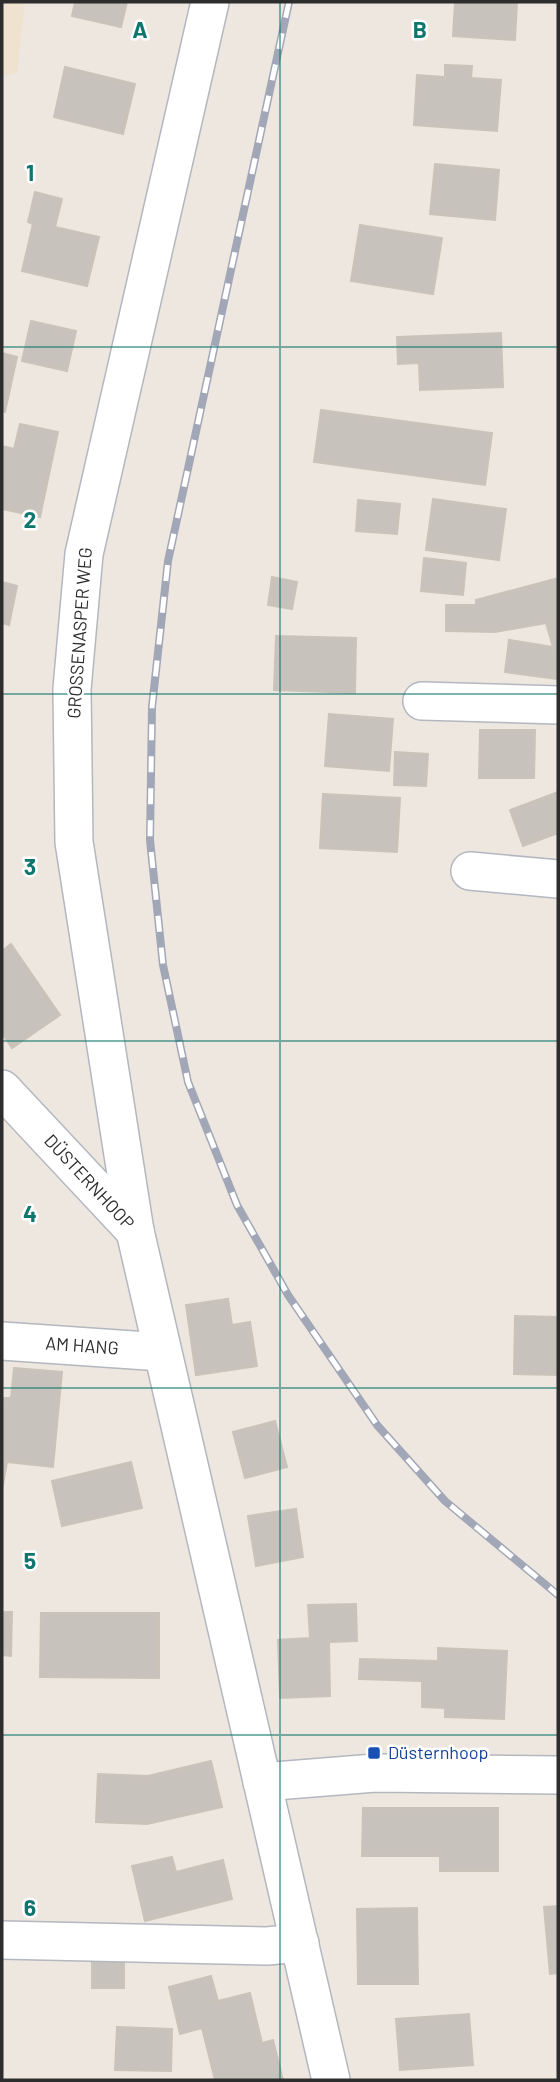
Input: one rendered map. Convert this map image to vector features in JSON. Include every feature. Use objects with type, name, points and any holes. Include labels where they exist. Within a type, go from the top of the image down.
[{"type":"street","name":"GROSSENASPER WEG","points":[[135,1231],[74,842],[72,689],[84,554],[209,2]]},
{"type":"street","points":[[422,701],[558,705]]},
{"type":"street","points":[[470,871],[558,879]]},
{"type":"street","name":"DÜSTERNHOOP","points":[[2,1089],[135,1231],[331,2080]]},
{"type":"street","name":"AM HANG","points":[[2,1341],[162,1352]]},
{"type":"street","points":[[262,1782],[375,1773],[558,1775]]},
{"type":"street","points":[[2,1940],[267,1946],[300,1943]]},
{"type":"shaded area","points":[[2,2],[25,2],[17,73],[2,77]]},
{"type":"building","points":[[75,2],[127,2],[121,27],[72,16]]},
{"type":"building","points":[[455,2],[517,2],[515,40],[453,36]]},
{"type":"building","points":[[445,65],[472,66],[471,78],[501,80],[497,131],[414,125],[417,75],[445,77]]},
{"type":"building","points":[[65,67],[135,84],[123,134],[54,117]]},
{"type":"building","points":[[435,164],[499,170],[495,220],[430,214]]},
{"type":"building","points":[[35,192],[62,199],[55,227],[99,237],[87,286],[22,271],[33,224],[28,222]]},
{"type":"building","points":[[360,225],[442,238],[433,294],[351,281]]},
{"type":"building","points":[[31,321],[76,331],[67,371],[22,361]]},
{"type":"building","points":[[501,333],[503,387],[420,390],[419,363],[398,364],[397,337]]},
{"type":"building","points":[[2,353],[17,357],[5,412],[2,412]]},
{"type":"building","points":[[321,410],[492,433],[485,485],[314,462]]},
{"type":"building","points":[[20,424],[58,432],[40,517],[2,509],[2,446],[14,449]]},
{"type":"building","points":[[433,499],[506,509],[499,560],[426,550]]},
{"type":"building","points":[[358,500],[400,504],[397,534],[356,531]]},
{"type":"building","points":[[424,558],[466,563],[463,595],[421,591]]},
{"type":"building","points":[[272,577],[297,582],[292,609],[268,605]]},
{"type":"building","points":[[558,578],[558,679],[505,672],[509,640],[553,647],[546,623],[495,632],[446,631],[446,605],[476,605],[476,600]]},
{"type":"building","points":[[2,582],[17,586],[9,625],[2,623]]},
{"type":"building","points":[[276,636],[356,638],[355,693],[274,690]]},
{"type":"building","points":[[329,714],[393,719],[389,771],[325,766]]},
{"type":"building","points":[[480,730],[535,730],[534,778],[479,778]]},
{"type":"building","points":[[395,752],[428,754],[426,786],[394,785]]},
{"type":"building","points":[[558,792],[558,833],[523,846],[510,810]]},
{"type":"building","points":[[323,794],[400,798],[397,852],[320,848]]},
{"type":"building","points":[[11,944],[60,1015],[12,1048],[2,1033],[2,951]]},
{"type":"building","points":[[228,1299],[232,1325],[250,1322],[257,1366],[196,1375],[186,1305]]},
{"type":"building","points":[[515,1316],[558,1317],[558,1375],[514,1374]]},
{"type":"building","points":[[14,1368],[62,1372],[53,1467],[7,1462],[2,1490],[3,1398],[11,1398]]},
{"type":"building","points":[[275,1421],[287,1467],[245,1478],[233,1432]]},
{"type":"building","points":[[131,1462],[142,1508],[62,1526],[52,1481]]},
{"type":"building","points":[[296,1509],[303,1557],[256,1566],[248,1516]]},
{"type":"building","points":[[356,1604],[357,1641],[329,1642],[330,1696],[280,1698],[278,1640],[310,1638],[308,1605]]},
{"type":"building","points":[[2,1612],[12,1612],[11,1656],[2,1655]]},
{"type":"building","points":[[41,1613],[159,1613],[159,1678],[40,1677]]},
{"type":"building","points":[[438,1648],[507,1651],[504,1719],[445,1717],[445,1708],[422,1707],[422,1681],[359,1679],[360,1659],[438,1661]]},
{"type":"building","points":[[211,1761],[222,1807],[147,1824],[96,1822],[98,1774],[148,1776]]},
{"type":"building","points":[[363,1808],[498,1808],[498,1871],[440,1871],[440,1856],[362,1856]]},
{"type":"building","points":[[172,1857],[176,1872],[223,1860],[232,1899],[145,1921],[132,1866]]},
{"type":"building","points":[[558,1906],[558,1973],[550,1974],[544,1907]]},
{"type":"building","points":[[417,1908],[418,1984],[358,1984],[357,1909]]},
{"type":"building","points":[[92,1958],[124,1958],[124,1988],[92,1988]]},
{"type":"building","points":[[211,1976],[218,2001],[250,1993],[262,2043],[273,2040],[283,2080],[215,2080],[202,2028],[180,2034],[169,1987]]},
{"type":"building","points":[[469,2014],[473,2065],[400,2070],[396,2019]]},
{"type":"building","points":[[117,2027],[172,2029],[171,2071],[115,2070]]},
{"type":"railway","points":[[289,2],[168,561],[152,707],[150,840],[163,965],[188,1082],[237,1205],[288,1295],[377,1425],[445,1501],[558,1595]]},
{"type":"place","name":"Düsternhoop","points":[[374,1753]]}]
